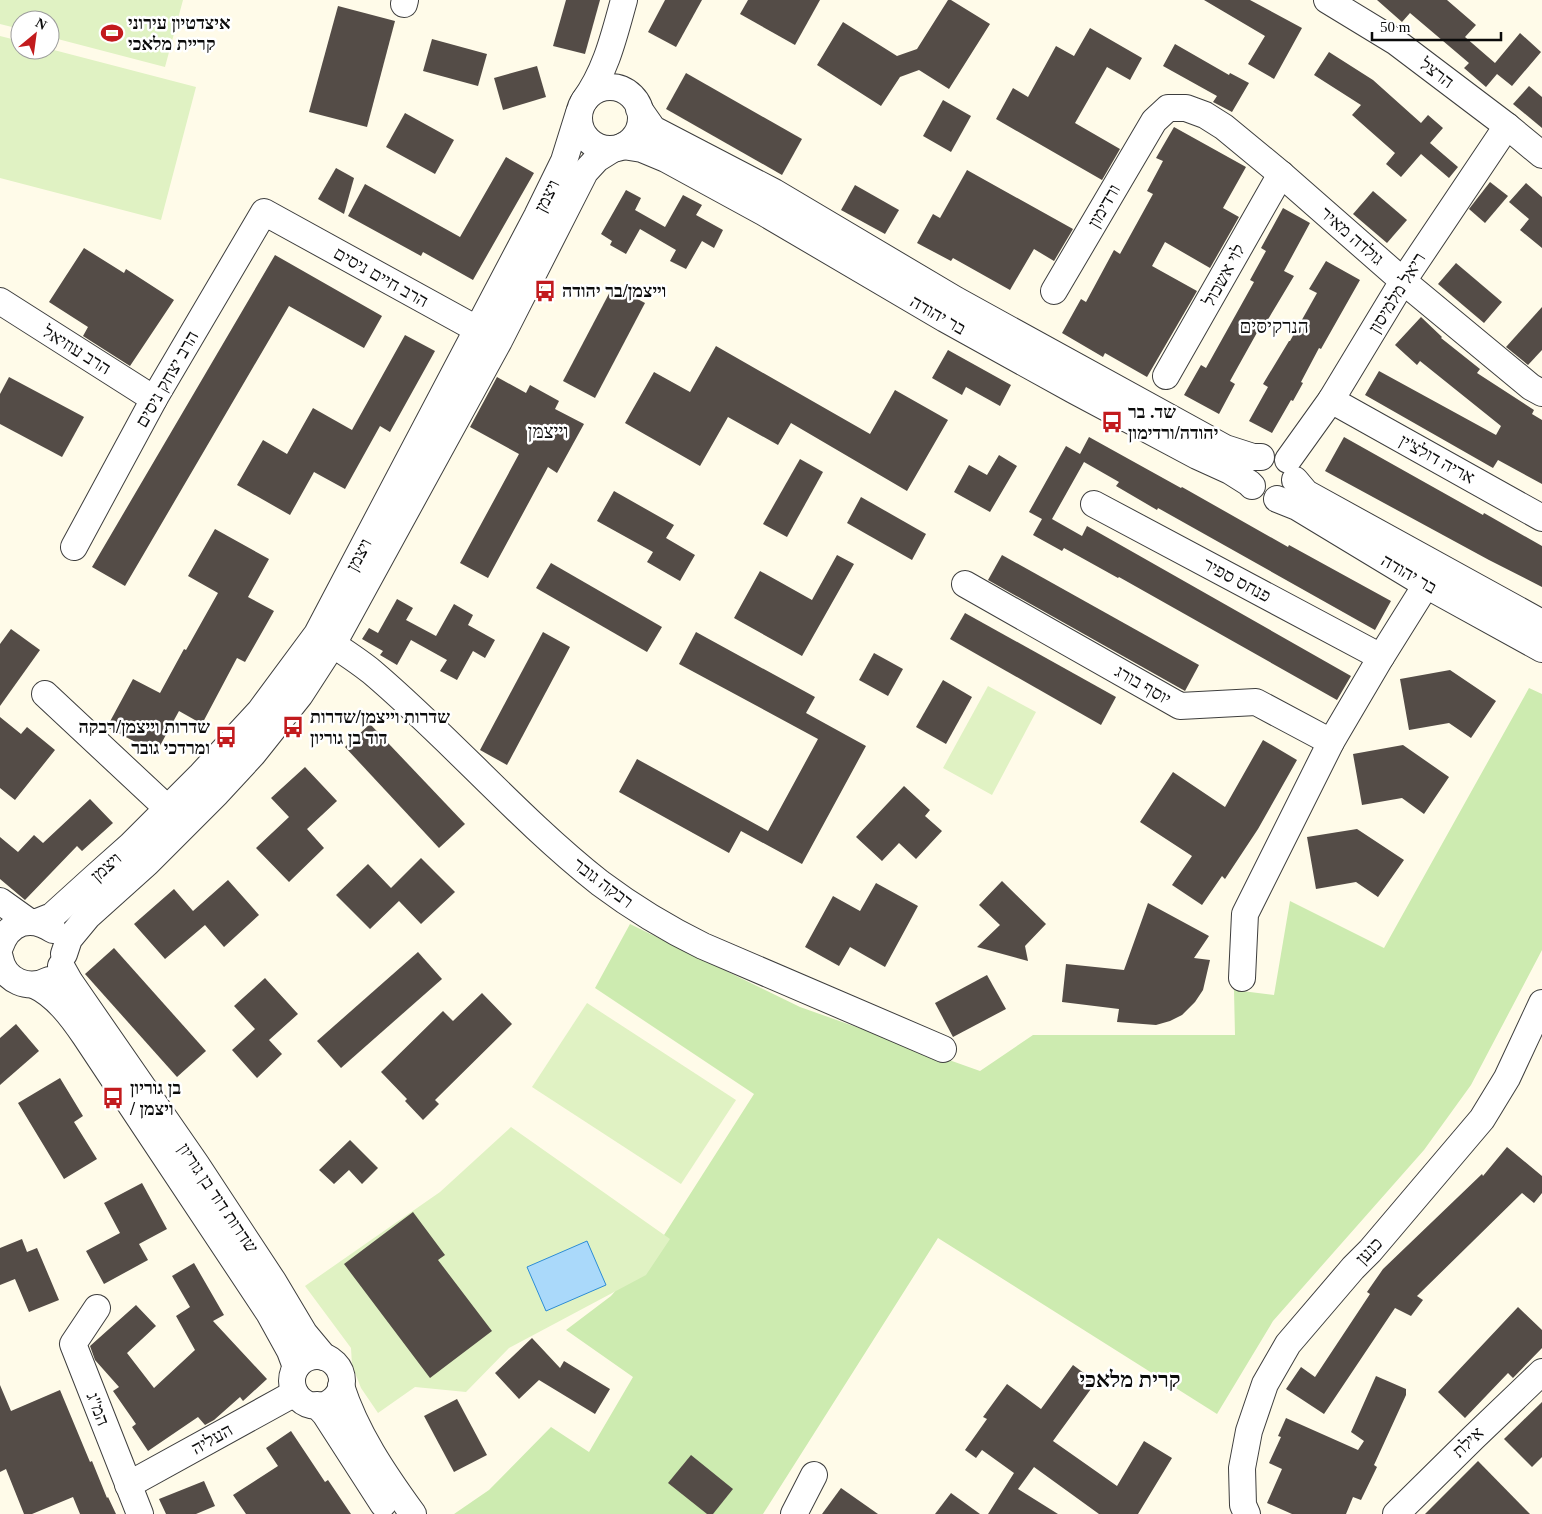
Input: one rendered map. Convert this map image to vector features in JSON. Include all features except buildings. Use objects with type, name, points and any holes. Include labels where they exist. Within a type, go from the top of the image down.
[{"type":"street","name":"ויצמן","points":[[488,336],[564,161],[581,108],[602,71],[624,0]]},
{"type":"street","name":"הרצל","points":[[1327,0],[1396,42],[1508,126],[1542,155]]},
{"type":"street","name":"ויצמן","points":[[617,26],[618,71],[632,100]]},
{"type":"street","points":[[604,88],[614,88],[632,100],[640,120],[638,130],[632,140],[618,148],[602,148],[592,144],[583,134],[579,124],[581,108],[594,92],[604,88]]},
{"type":"street","name":"בר יהודה","points":[[632,100],[653,129],[774,192],[956,300],[1225,448],[1253,457],[1261,457]]},
{"type":"street","name":"גולדה מאיר","points":[[1154,121],[1168,108],[1186,108],[1205,115],[1224,127],[1403,281],[1542,393]]},
{"type":"street","name":"ורדימון","points":[[1054,291],[1154,121]]},
{"type":"street","name":"ריאל מלמיסון","points":[[1292,470],[1331,400],[1403,281],[1508,126]]},
{"type":"street","name":"ויצמן","points":[[19,985],[42,984],[50,980],[63,960],[69,939],[88,916],[178,832],[253,754],[300,695],[325,639],[488,336],[585,172],[597,159],[618,148]]},
{"type":"street","name":"בר יהודה","points":[[618,148],[642,149],[666,159],[763,212],[945,320],[1197,456],[1230,471],[1249,482],[1252,486]]},
{"type":"street","name":"לוי אשכול","points":[[1166,376],[1280,174]]},
{"type":"street","name":"הרב חיים ניסים","points":[[264,212],[488,336]]},
{"type":"street","name":"הרב יצחק ניסים","points":[[74,547],[154,399],[264,212]]},
{"type":"street","name":"הרב עוזיאל","points":[[0,301],[154,399]]},
{"type":"street","name":"אריה דולצ'ין","points":[[1331,400],[1542,518]]},
{"type":"street","points":[[1275,454],[1292,470],[1289,492],[1277,499],[1262,496],[1252,486],[1250,473],[1256,461],[1261,457],[1275,454]]},
{"type":"street","name":"בר יהודה","points":[[1292,470],[1306,492],[1542,623]]},
{"type":"street","name":"בר יהודה","points":[[1277,499],[1297,507],[1426,585],[1542,649]]},
{"type":"street","name":"פנחס ספיר","points":[[1094,504],[1381,657]]},
{"type":"street","name":"יוסף בורג","points":[[965,584],[1180,706],[1256,702],[1331,742]]},
{"type":"street","points":[[1242,978],[1245,914],[1331,742],[1426,585]]},
{"type":"street","name":"ויצמן","points":[[0,947],[12,927],[52,916],[131,845],[235,740],[325,639]]},
{"type":"street","name":"רבקה גובר","points":[[325,639],[372,672],[564,852],[600,883],[669,930],[943,1050]]},
{"type":"street","points":[[45,694],[167,808]]},
{"type":"street","points":[[0,901],[19,916],[32,922]]},
{"type":"street","name":"שדרות דוד בן גוריון","points":[[32,922],[46,924],[53,930],[63,945],[63,960],[70,982],[273,1280],[304,1334],[324,1357]]},
{"type":"street","name":"שדרות דוד בן גוריון","points":[[0,958],[6,972],[19,985],[41,988],[55,999],[73,1018],[269,1313],[290,1351],[296,1368]]},
{"type":"street","name":"כנען","points":[[1247,1514],[1244,1505],[1242,1468],[1249,1431],[1265,1384],[1288,1344],[1353,1268],[1370,1251],[1482,1118],[1508,1078],[1542,1003]]},
{"type":"street","name":"המ\"ג","points":[[97,1308],[73,1344],[140,1514]]},
{"type":"street","points":[[390,1514],[325,1414],[306,1399],[292,1380],[296,1368],[305,1359],[318,1356],[324,1357],[331,1360],[340,1371],[341,1386],[366,1442],[382,1470],[413,1514]]},
{"type":"street","name":"אילת","points":[[1396,1514],[1542,1372]]},
{"type":"street","points":[[306,1399],[322,1405],[333,1400],[341,1386]]},
{"type":"street","name":"העליה","points":[[128,1485],[306,1399]]},
{"type":"street","points":[[794,1514],[814,1475]]},
{"type":"green space","name":"איצדטיון עירוני קריית מלאכי","points":[[0,0],[183,0],[165,67],[60,40],[60,10],[10,10],[10,26],[0,24]]},
{"type":"green space","points":[[0,36],[10,38],[10,60],[60,60],[60,52],[196,87],[161,220],[0,178]]},
{"type":"green space","points":[[988,686],[1036,712],[992,795],[943,768]]},
{"type":"green space","points":[[1529,688],[1542,694],[1542,950],[1471,1085],[1424,1150],[1273,1321],[1217,1414],[938,1238],[763,1514],[454,1514],[489,1490],[551,1427],[589,1452],[633,1377],[566,1330],[611,1296],[664,1235],[754,1094],[595,988],[630,924],[800,1007],[980,1071],[1033,1035],[1235,1035],[1234,990],[1274,995],[1290,901],[1384,948]]},
{"type":"green space","points":[[587,1003],[736,1100],[681,1184],[532,1087]]},
{"type":"green space","points":[[511,1127],[670,1239],[646,1275],[509,1348],[466,1392],[415,1387],[378,1413],[361,1388],[352,1365],[351,1348],[305,1286],[440,1192]]},
{"type":"water","points":[[587,1241],[606,1285],[546,1311],[527,1267]]},
{"type":"place","name":"איצדטיון עירוני קריית מלאכי","points":[[112,33]]},
{"type":"place","name":"וייצמן/בר יהודה","points":[[545,291]]},
{"type":"place","name":"שד. בר יהודה/ורדימון","points":[[1112,422]]},
{"type":"place","name":"שדרות וייצמן/שדרות דוד בן גוריון","points":[[293,727]]},
{"type":"place","name":"שדרות וייצמן/רבקה ומרדכי גובר","points":[[226,737]]},
{"type":"place","name":"בן גוריון / ויצמן","points":[[113,1098]]},
{"type":"district","name":"הנרקיסים","points":[[1274,326]]},
{"type":"district","name":"וייצמן","points":[[548,431]]},
{"type":"district","name":"קרית מלאכי","points":[[1130,1379]]}]
